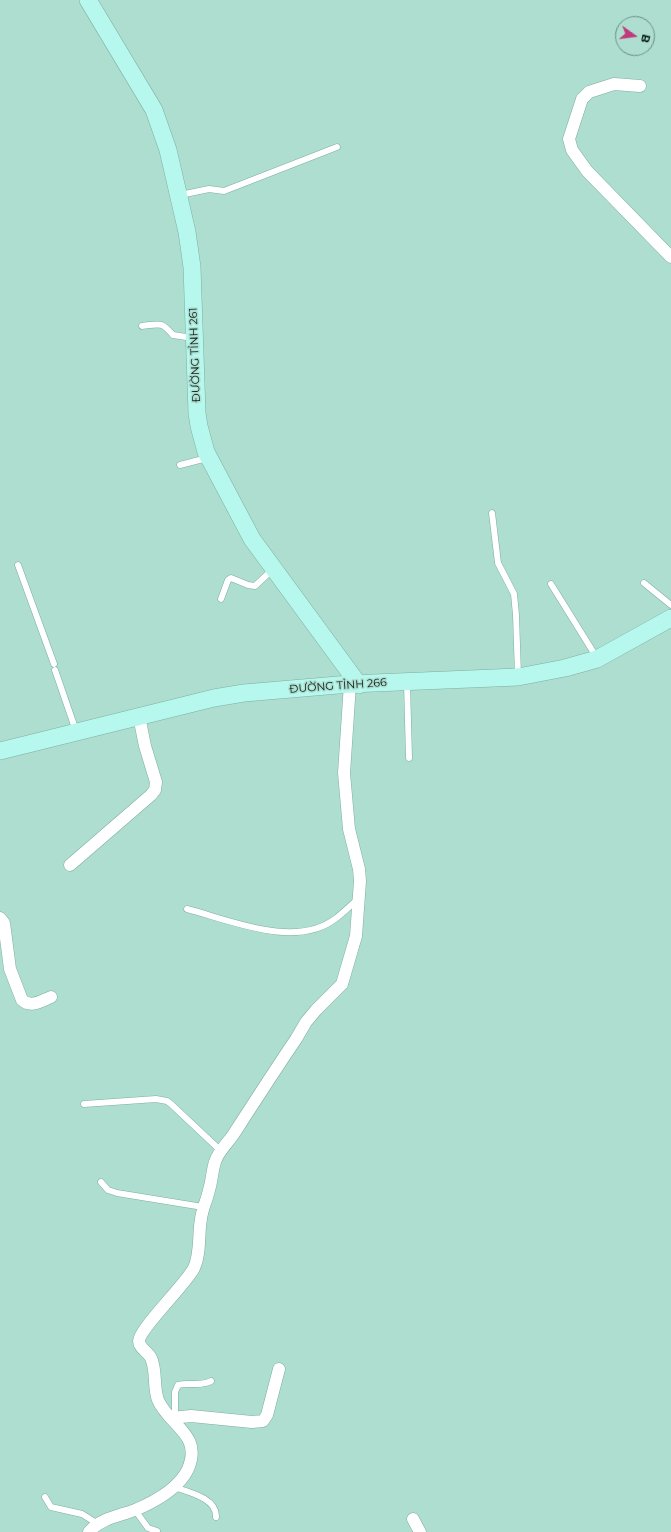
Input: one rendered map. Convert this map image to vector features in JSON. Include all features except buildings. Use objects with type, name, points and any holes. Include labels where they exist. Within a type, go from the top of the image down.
[{"type":"main road","name":"ĐƯỜNG TỈNH 261","points":[[88,0],[154,110],[168,150],[189,244],[192,267],[199,426],[201,438],[208,458],[252,539],[354,685]]},
{"type":"main road","name":"ĐƯỜNG TỈNH 266","points":[[0,751],[214,698],[244,693],[354,685],[518,677],[565,668],[598,659],[671,618]]},
{"type":"street","points":[[640,86],[614,84],[589,92],[582,99],[569,140],[572,150],[587,171],[671,257]]},
{"type":"street","points":[[93,1528],[104,1520],[134,1510],[150,1502],[174,1487],[187,1470],[191,1456],[190,1441],[173,1417],[161,1407],[157,1398],[152,1359],[140,1346],[139,1341],[141,1333],[194,1269],[197,1259],[203,1207],[210,1188],[215,1162],[221,1151],[235,1132],[306,1022],[342,984],[356,936],[360,881],[359,869],[349,829],[344,773],[354,685]]},
{"type":"street","points":[[70,866],[155,790],[156,782],[145,746],[139,716]]},
{"type":"street","points":[[0,918],[4,923],[10,969],[22,1000],[25,1003],[34,1004],[51,997]]},
{"type":"street","points":[[173,1417],[203,1416],[252,1422],[263,1421],[267,1415],[279,1369]]},
{"type":"street","points":[[413,1519],[420,1532]]},
{"type":"lane","points":[[178,195],[209,189],[224,192],[337,147]]},
{"type":"lane","points":[[142,326],[162,324],[174,335],[194,338]]},
{"type":"lane","points":[[180,465],[208,458]]},
{"type":"lane","points":[[492,512],[498,563],[514,594],[518,677]]},
{"type":"lane","points":[[18,565],[76,732]]},
{"type":"lane","points":[[221,599],[228,580],[231,578],[248,585],[255,586],[274,569]]},
{"type":"lane","points":[[644,583],[671,606]]},
{"type":"lane","points":[[550,584],[598,659]]},
{"type":"lane","points":[[407,682],[409,758]]},
{"type":"lane","points":[[187,909],[265,930],[296,933],[319,928],[335,920],[359,898]]},
{"type":"lane","points":[[84,1104],[156,1099],[166,1101],[221,1151]]},
{"type":"lane","points":[[101,1182],[108,1190],[117,1193],[203,1207]]},
{"type":"lane","points":[[173,1417],[175,1392],[178,1385],[187,1383],[202,1384],[211,1381]]},
{"type":"lane","points":[[174,1487],[205,1499],[214,1508],[216,1517]]},
{"type":"lane","points":[[45,1497],[51,1507],[82,1514],[93,1528]]},
{"type":"lane","points":[[134,1510],[148,1528],[157,1531]]}]
